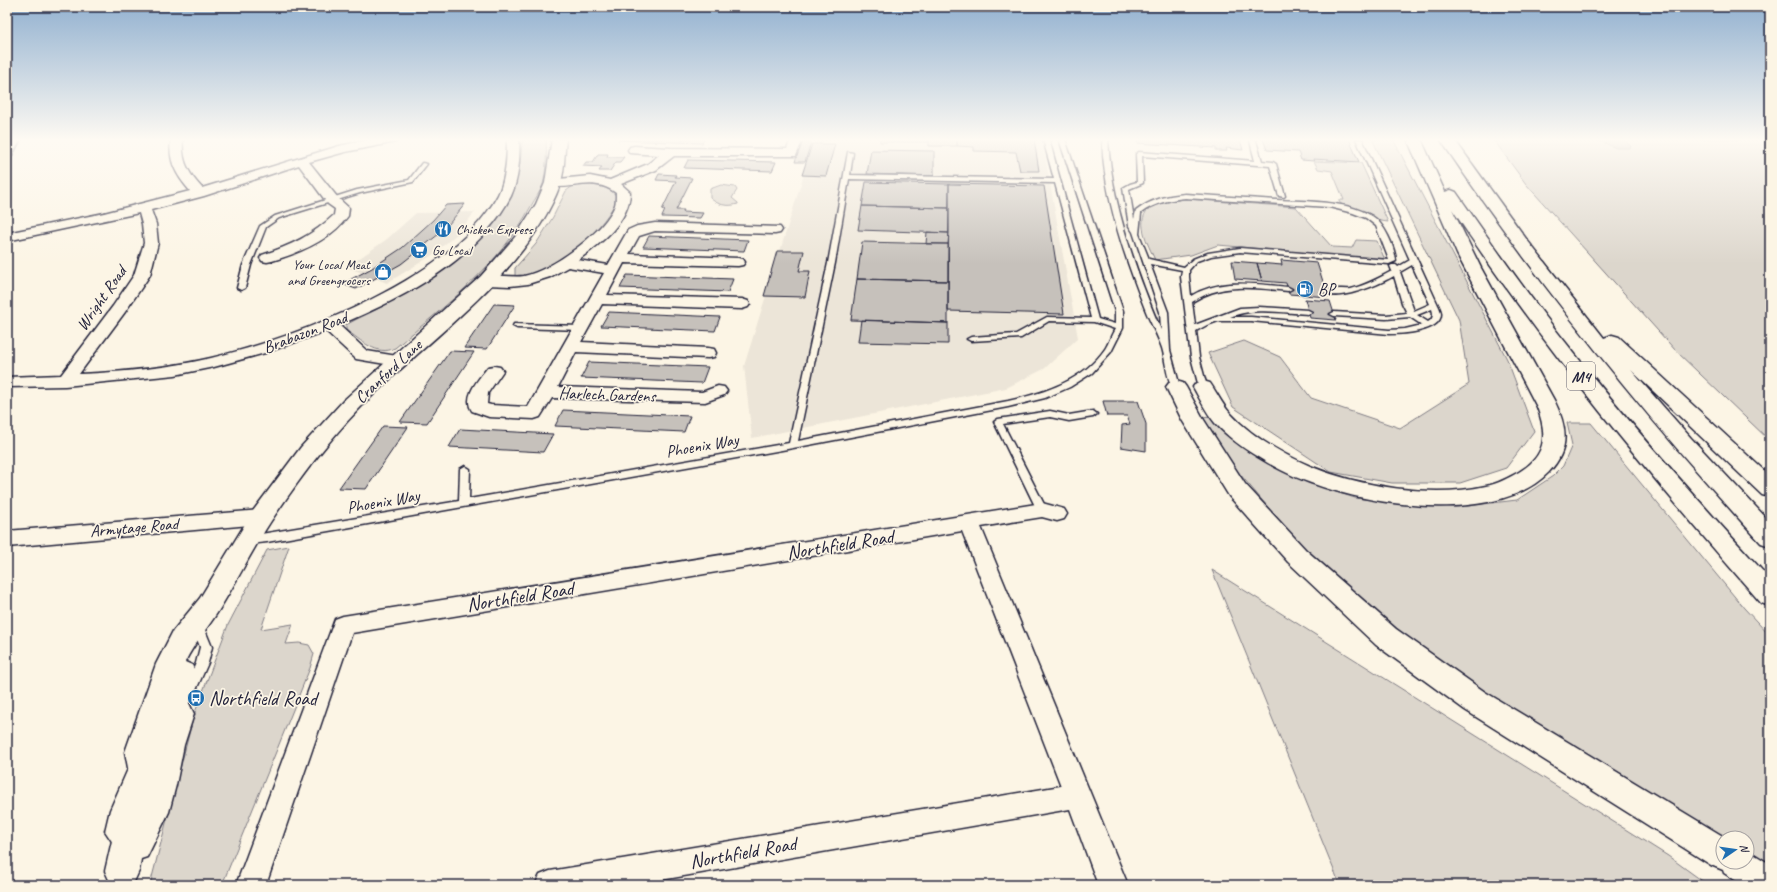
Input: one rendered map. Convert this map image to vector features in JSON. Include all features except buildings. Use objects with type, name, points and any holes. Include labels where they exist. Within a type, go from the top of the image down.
[{"type":"main road","points":[[1202,386],[1223,417],[1246,438],[1281,460],[1314,476],[1359,488],[1394,496],[1428,499],[1465,497],[1496,492],[1524,481],[1543,465],[1553,447],[1553,424],[1541,396],[1465,253],[1433,181]]},
{"type":"main road","name":"M4","points":[[1441,181],[1488,253],[1591,390],[1712,532],[1770,596]]},
{"type":"main road","name":"M4","points":[[1475,181],[1550,282],[1616,366],[1770,537]]},
{"type":"main road","name":"Cranford Lane","points":[[122,869],[135,810],[142,791],[144,774],[140,752],[170,664],[183,639],[209,605],[261,516],[309,452],[338,419],[397,361],[487,280],[529,230],[544,204],[553,183]]},
{"type":"main road","name":"M4","points":[[1550,282],[1666,393],[1770,489]]},
{"type":"main road","points":[[1176,386],[1193,420],[1237,490],[1297,556],[1386,637],[1475,701],[1715,849]]},
{"type":"main road","name":"Cranford Lane","points":[[122,869],[153,812],[179,714],[173,699],[185,663],[201,633],[209,605]]},
{"type":"main road","points":[[1749,870],[1770,883]]},
{"type":"street","points":[[188,181],[199,193]]},
{"type":"street","points":[[7,237],[65,226],[144,208],[239,181]]},
{"type":"street","points":[[267,258],[297,248],[324,233],[341,216],[342,208],[333,201],[317,181]]},
{"type":"street","name":"Brabazon Road","points":[[7,382],[96,379],[175,370],[245,354],[329,325],[409,285],[454,255],[484,226],[504,195],[508,181]]},
{"type":"street","points":[[487,280],[510,281],[532,279],[567,262],[598,236],[622,204],[623,192],[618,187],[611,184],[590,181],[553,183]]},
{"type":"street","points":[[611,184],[619,181]]},
{"type":"street","name":"Wright Road","points":[[65,380],[119,309],[142,275],[151,243],[150,224],[144,208]]},
{"type":"street","name":"Harlech Gardens","points":[[718,391],[705,397],[546,392],[633,233],[642,229],[655,227],[775,230]]},
{"type":"street","points":[[567,262],[616,264],[738,262]]},
{"type":"street","points":[[597,299],[742,304]]},
{"type":"street","points":[[329,325],[362,355],[397,361]]},
{"type":"street","points":[[571,347],[708,352]]},
{"type":"street","points":[[494,371],[479,395],[476,402],[478,407],[489,411],[534,413],[546,392]]},
{"type":"street","name":"Northfield Road","points":[[251,885],[343,625],[969,523],[1049,512]]},
{"type":"street","name":"Armytage Road","points":[[7,539],[261,516]]},
{"type":"street","points":[[969,523],[1113,885]]},
{"type":"street","name":"Northfield Road","points":[[550,885],[1078,795]]},
{"type":"lane","points":[[241,288],[247,265],[263,226],[277,218],[333,201],[359,191],[411,181]]},
{"type":"lane","points":[[793,445],[808,364],[832,265],[846,181]]},
{"type":"lane","points":[[1037,181],[1057,181],[1095,320]]},
{"type":"lane","name":"Phoenix Way","points":[[246,540],[267,538],[793,445],[1042,396],[1067,385],[1089,371],[1108,350],[1119,328],[1120,311],[1076,181]]},
{"type":"lane","points":[[1109,181],[1120,227],[1149,313],[1166,350],[1176,386]]},
{"type":"lane","points":[[1140,181],[1140,184],[1132,184],[1126,188],[1132,226],[1164,312],[1166,350]]},
{"type":"lane","points":[[1278,181],[1282,196]]},
{"type":"lane","points":[[1218,319],[1251,319],[1389,332],[1405,331],[1428,326],[1435,321],[1437,314],[1434,305],[1378,181]]},
{"type":"lane","points":[[1251,200],[1263,195],[1282,196],[1315,204]]},
{"type":"lane","points":[[1136,234],[1138,212],[1148,204],[1166,198],[1185,196],[1315,204],[1338,207],[1352,211],[1375,222],[1379,226],[1406,303],[1412,315],[1428,326]]},
{"type":"lane","points":[[1202,386],[1195,357],[1185,276],[1186,269],[1196,260],[1210,254],[1228,251],[1384,262],[1392,261]]},
{"type":"lane","points":[[1327,292],[1334,293],[1355,290],[1385,278],[1414,260]]},
{"type":"lane","points":[[1146,261],[1186,269]]},
{"type":"lane","points":[[1188,301],[1204,292],[1222,287],[1242,286],[1288,289]]},
{"type":"lane","points":[[1334,314],[1396,316],[1412,315],[1425,311],[1434,305]]},
{"type":"lane","points":[[1191,330],[1204,323],[1240,310],[1259,309],[1308,312]]},
{"type":"lane","points":[[971,339],[1018,336],[1047,319],[1095,320],[1119,328]]},
{"type":"lane","points":[[517,326],[581,328]]},
{"type":"lane","points":[[1049,512],[998,422],[1050,414],[1069,418],[1093,414]]},
{"type":"lane","points":[[464,503],[465,469]]},
{"type":"shaded area","points":[[516,181],[544,181],[539,193],[504,247],[488,266],[452,300],[395,348],[388,350],[376,349],[369,346],[346,330],[346,325],[404,295],[440,272],[474,244],[489,229],[501,213],[511,196]]},
{"type":"shaded area","points":[[802,181],[1050,181],[1078,338],[1044,369],[1006,388],[752,438],[744,366]]},
{"type":"shaded area","points":[[1336,181],[1369,181],[1388,222],[1381,221],[1360,210],[1341,204],[1338,200],[1344,200]]},
{"type":"shaded area","points":[[1392,181],[1415,181],[1507,359],[1534,431],[1506,468],[1460,483],[1392,483],[1331,472],[1233,407],[1208,353],[1244,341],[1280,357],[1311,398],[1400,428],[1469,384],[1459,320]]},
{"type":"shaded area","points":[[1524,181],[1770,181],[1770,441],[1676,351]]},
{"type":"shaded area","points":[[585,184],[597,185],[613,191],[617,199],[604,220],[584,242],[562,260],[540,273],[515,277],[515,268],[536,244],[553,217],[566,191],[573,186]]},
{"type":"shaded area","points":[[721,185],[735,187],[737,190],[732,198],[738,204],[723,205],[710,198],[710,189]]},
{"type":"shaded area","points":[[1185,199],[1296,207],[1332,247],[1352,248],[1356,240],[1377,241],[1385,260],[1218,245],[1191,255],[1155,260],[1144,232],[1143,218],[1146,211],[1158,203]]},
{"type":"shaded area","points":[[475,212],[457,234],[431,256],[387,283],[347,267],[387,239],[416,213]]},
{"type":"shaded area","points":[[1211,416],[1261,457],[1330,490],[1355,498],[1411,505],[1458,507],[1517,500],[1553,476],[1563,466],[1572,445],[1567,423],[1591,423],[1744,608],[1770,636],[1770,870],[1755,860],[1755,830],[1715,830],[1715,833],[1599,767],[1435,660],[1312,559],[1239,473],[1202,417]]},
{"type":"shaded area","points":[[289,546],[261,629],[293,624],[286,644],[299,643],[309,645],[314,654],[310,668],[222,885],[150,885],[194,715],[228,625],[267,550]]},
{"type":"shaded area","points":[[1212,570],[1668,856],[1708,885],[1340,885]]},
{"type":"place","name":"Chicken Express","points":[[443,229]]},
{"type":"place","name":"Go Local","points":[[419,250]]},
{"type":"place","name":"Your Local Meat and Greengrocers","points":[[383,272]]},
{"type":"place","name":"BP","points":[[1305,289]]},
{"type":"place","name":"Northfield Road","points":[[196,698]]}]
